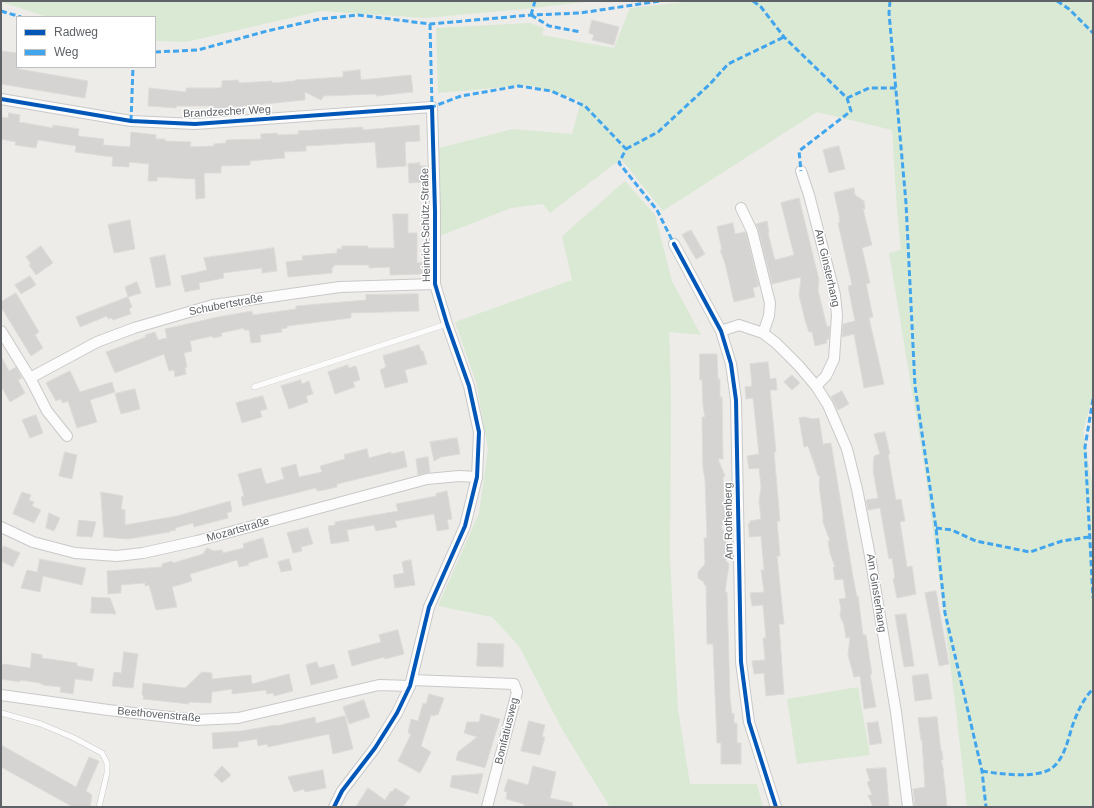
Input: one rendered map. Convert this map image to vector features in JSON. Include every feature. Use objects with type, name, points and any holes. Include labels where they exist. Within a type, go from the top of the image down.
[{"type":"street","name":"Brandzecher Weg","points":[[1,99],[131,120],[195,124],[432,107]]},
{"type":"street","name":"Heinrich-Schütz-Straße","points":[[334,807],[342,791],[375,748],[393,719],[411,683],[429,606],[465,526],[477,477],[479,432],[469,386],[447,324],[435,284],[435,211],[432,107]]},
{"type":"street","name":"Am Ginsterhang","points":[[801,171],[809,195],[835,295],[837,315],[834,359],[826,376],[816,386]]},
{"type":"street","points":[[741,208],[752,231],[770,303],[769,316],[762,333]]},
{"type":"street","name":"Am Rothenberg","points":[[674,244],[721,330],[731,364],[736,400],[742,662],[749,722],[776,807]]},
{"type":"street","name":"Schubertstraße","points":[[30,378],[97,342],[141,326],[213,305],[340,287],[435,284]]},
{"type":"street","name":"Am Ginsterhang","points":[[721,330],[739,325],[762,333],[776,343],[816,386],[828,405],[847,449],[857,489],[870,556],[896,712],[908,807]]},
{"type":"street","points":[[1,331],[30,378],[47,411],[67,436]]},
{"type":"street","name":"Mozartstraße","points":[[1,526],[33,542],[75,553],[123,555],[143,553],[197,541],[427,479],[459,476],[477,477]]},
{"type":"street","name":"Beethovenstraße","points":[[1,695],[108,710],[196,720],[238,718],[379,685],[411,683]]},
{"type":"street","name":"Bonifatiusweg","points":[[411,683],[514,684],[517,692],[487,807]]},
{"type":"lane","points":[[254,387],[447,324]]},
{"type":"lane","points":[[1,713],[41,724],[74,738],[102,753],[107,763],[107,773],[99,807]]},
{"type":"green space","points":[[594,1],[425,18],[321,11],[186,42],[156,41],[156,16],[45,16],[1,2]]},
{"type":"green space","points":[[676,1],[1089,1],[1093,3],[1093,395],[1083,431],[1093,489],[1093,807],[967,807],[925,470],[889,253],[901,250],[892,130],[817,112],[663,211],[621,159],[550,213],[543,204],[511,208],[440,236],[439,148],[513,129],[572,134],[581,101],[529,85],[438,93],[436,28],[530,23],[544,28],[542,35],[614,48],[630,8],[685,2]]},
{"type":"green space","points":[[625,181],[655,215],[672,281],[701,335],[669,332],[671,401],[670,558],[678,709],[690,784],[757,784],[763,807],[610,807],[563,731],[519,646],[492,617],[438,606],[479,513],[488,449],[476,382],[455,322],[572,280],[562,236]]},
{"type":"green space","points":[[858,687],[870,755],[797,764],[787,699]]},
{"type":"building","points":[[592,20],[619,27],[614,45],[592,40],[594,35],[589,33]]},
{"type":"building","points":[[1,51],[16,53],[16,68],[88,81],[85,98],[1,84]]},
{"type":"building","points":[[360,70],[361,80],[411,75],[413,92],[376,96],[376,94],[324,96],[321,100],[305,92],[305,100],[214,109],[214,106],[176,106],[176,108],[148,106],[149,88],[186,92],[186,88],[220,88],[222,87],[222,81],[238,80],[239,83],[272,81],[272,83],[343,77],[343,72]]},
{"type":"building","points":[[9,113],[20,115],[19,122],[53,128],[53,125],[79,129],[78,136],[104,139],[103,145],[130,147],[131,132],[156,135],[156,139],[165,139],[165,141],[191,142],[190,147],[214,146],[214,144],[226,143],[226,140],[261,139],[261,134],[299,134],[298,131],[363,127],[363,130],[419,125],[420,141],[405,142],[406,166],[377,168],[375,142],[306,146],[306,151],[284,152],[285,158],[250,161],[250,165],[221,166],[221,173],[204,173],[205,198],[196,199],[195,179],[157,177],[157,181],[148,181],[149,164],[129,162],[129,167],[112,166],[113,157],[75,152],[76,146],[38,140],[36,148],[15,145],[16,142],[1,139],[1,117],[8,118]]},
{"type":"building","points":[[839,146],[845,169],[829,173],[823,150]]},
{"type":"building","points":[[420,163],[420,166],[426,166],[427,182],[409,183],[408,164]]},
{"type":"building","points":[[854,188],[855,195],[864,201],[865,209],[863,209],[872,245],[862,248],[870,283],[866,284],[873,317],[869,318],[884,384],[864,388],[854,334],[842,337],[843,324],[855,321],[848,286],[852,285],[838,223],[840,223],[839,215],[834,193]]},
{"type":"building","points":[[799,198],[819,280],[818,290],[827,327],[830,326],[829,339],[826,340],[827,343],[815,346],[812,332],[809,332],[805,320],[799,295],[801,277],[772,284],[756,224],[767,221],[768,233],[775,260],[794,255],[781,203]]},
{"type":"building","points":[[393,214],[408,214],[408,233],[417,233],[417,263],[423,262],[424,274],[390,275],[390,267],[369,268],[369,265],[334,265],[334,267],[332,267],[332,273],[288,277],[286,262],[303,260],[302,256],[337,253],[337,249],[342,249],[342,246],[394,248]]},
{"type":"building","points":[[130,220],[135,249],[114,253],[108,225]]},
{"type":"building","points":[[733,223],[735,234],[746,233],[759,286],[753,288],[755,297],[734,302],[725,263],[720,250],[722,250],[717,227]]},
{"type":"building","points":[[691,230],[705,254],[696,259],[682,235]]},
{"type":"building","points":[[41,246],[53,263],[36,275],[29,265],[31,264],[26,257]]},
{"type":"building","points":[[274,248],[277,271],[262,273],[262,268],[223,273],[224,278],[199,283],[200,289],[185,292],[181,276],[207,270],[204,258]]},
{"type":"building","points":[[165,255],[171,285],[156,288],[150,258]]},
{"type":"building","points":[[30,276],[36,285],[21,294],[15,285]]},
{"type":"building","points":[[137,282],[141,293],[128,297],[125,287]]},
{"type":"building","points":[[16,293],[39,332],[35,335],[43,348],[31,356],[1,307],[1,302]]},
{"type":"building","points":[[418,294],[419,311],[351,313],[351,318],[287,326],[287,328],[281,329],[282,332],[260,335],[261,342],[251,343],[249,330],[244,330],[244,328],[221,333],[222,336],[213,338],[212,336],[190,341],[192,351],[184,353],[187,367],[185,368],[186,374],[175,377],[174,370],[169,371],[164,354],[115,373],[106,352],[146,337],[145,335],[155,332],[158,340],[167,338],[165,329],[218,317],[252,311],[253,315],[296,309],[296,306],[366,300],[366,295]]},
{"type":"building","points":[[128,297],[132,307],[129,309],[131,314],[113,320],[112,318],[108,319],[107,316],[80,327],[76,317]]},
{"type":"building","points":[[419,345],[421,351],[423,351],[427,364],[405,370],[408,382],[385,388],[380,370],[386,367],[383,356]]},
{"type":"building","points":[[700,354],[717,354],[718,379],[720,379],[720,397],[722,397],[723,459],[718,459],[725,476],[723,477],[724,501],[727,510],[725,525],[721,526],[726,537],[724,537],[728,547],[726,561],[729,564],[725,592],[727,592],[730,698],[732,714],[734,713],[734,723],[737,723],[737,743],[741,743],[741,764],[721,764],[721,743],[717,743],[713,644],[707,644],[706,585],[704,585],[704,582],[698,578],[698,572],[705,564],[704,538],[707,538],[702,417],[705,417],[702,380],[700,380]]},
{"type":"building","points":[[1,356],[9,371],[16,367],[22,378],[18,380],[25,393],[10,402],[1,386]]},
{"type":"building","points":[[768,362],[770,379],[776,378],[777,390],[770,390],[776,452],[774,452],[780,521],[777,521],[780,556],[777,556],[784,624],[779,624],[784,694],[766,696],[764,673],[754,674],[752,661],[765,660],[763,638],[766,638],[763,605],[752,606],[750,593],[764,592],[761,570],[764,570],[761,536],[749,537],[748,524],[750,521],[761,519],[759,501],[761,487],[759,468],[749,469],[747,456],[759,454],[753,398],[746,399],[745,387],[752,386],[750,364]]},
{"type":"building","points":[[348,365],[348,368],[356,366],[360,380],[353,382],[355,387],[335,394],[328,372]]},
{"type":"building","points":[[70,371],[80,392],[112,382],[115,392],[90,400],[97,422],[77,428],[68,401],[63,403],[60,399],[56,401],[46,383]]},
{"type":"building","points":[[792,375],[800,383],[792,390],[784,382]]},
{"type":"building","points":[[301,380],[302,384],[309,381],[313,394],[306,396],[308,402],[289,409],[281,386]]},
{"type":"building","points":[[135,389],[140,409],[121,414],[115,394]]},
{"type":"building","points":[[842,391],[849,404],[838,410],[831,397]]},
{"type":"building","points":[[263,396],[267,409],[260,411],[262,417],[242,423],[236,403]]},
{"type":"building","points":[[36,415],[43,433],[30,438],[22,420]]},
{"type":"building","points":[[805,417],[812,419],[819,418],[823,444],[831,443],[853,577],[857,597],[858,596],[863,635],[866,635],[872,674],[870,674],[876,707],[864,709],[860,676],[854,677],[848,655],[850,637],[846,638],[844,625],[840,616],[841,608],[839,599],[846,598],[843,579],[835,580],[833,567],[835,567],[828,541],[830,541],[823,522],[819,485],[820,476],[818,476],[808,446],[804,447],[799,418]]},
{"type":"building","points":[[885,432],[890,454],[888,454],[896,500],[901,499],[905,521],[900,522],[907,567],[912,566],[916,594],[897,598],[893,579],[895,578],[892,558],[889,559],[880,508],[868,510],[866,500],[878,498],[873,470],[874,456],[880,454],[874,434]]},
{"type":"building","points":[[457,438],[460,454],[441,457],[434,461],[430,442]]},
{"type":"building","points":[[367,449],[369,458],[391,452],[391,454],[404,451],[407,467],[337,484],[337,487],[317,491],[316,488],[243,506],[241,497],[244,496],[238,474],[261,468],[266,484],[284,479],[281,468],[296,464],[299,477],[322,472],[320,466],[345,459],[344,455]]},
{"type":"building","points":[[65,452],[77,455],[72,479],[59,476]]},
{"type":"building","points":[[428,457],[430,472],[418,475],[416,459]]},
{"type":"building","points":[[447,491],[452,519],[447,520],[449,529],[437,531],[434,514],[395,521],[397,527],[376,531],[374,525],[347,530],[349,541],[331,544],[328,526],[335,525],[335,522],[398,511],[396,504],[436,496],[436,494]]},
{"type":"building","points":[[22,492],[31,495],[29,500],[34,502],[32,506],[41,510],[34,523],[13,514]]},
{"type":"building","points":[[101,492],[123,496],[121,509],[125,510],[125,525],[177,516],[230,501],[232,511],[227,513],[228,518],[194,527],[193,523],[175,528],[176,530],[170,532],[128,539],[104,537]]},
{"type":"building","points":[[49,513],[60,518],[54,531],[46,528]]},
{"type":"building","points":[[79,520],[96,522],[92,537],[77,536]]},
{"type":"building","points":[[308,528],[313,544],[301,547],[302,551],[293,553],[287,533]]},
{"type":"building","points":[[263,538],[268,557],[248,563],[249,565],[239,567],[237,560],[190,574],[192,581],[172,587],[177,607],[156,610],[149,585],[145,586],[145,583],[121,585],[121,593],[108,594],[107,571],[162,567],[162,564],[172,561],[173,563],[203,554],[207,548],[214,551],[222,550],[223,553],[244,548],[243,544]]},
{"type":"building","points":[[4,546],[20,553],[13,567],[1,561],[1,551]]},
{"type":"building","points":[[40,559],[86,568],[82,585],[43,576],[40,592],[21,588],[27,570],[37,572]]},
{"type":"building","points":[[289,559],[292,570],[281,572],[278,562]]},
{"type":"building","points":[[411,560],[415,585],[395,588],[393,575],[404,573],[402,562]]},
{"type":"building","points":[[936,591],[949,664],[939,666],[925,593]]},
{"type":"building","points":[[92,597],[110,598],[116,614],[91,613]]},
{"type":"building","points":[[906,614],[914,666],[904,667],[895,615]]},
{"type":"building","points":[[398,630],[404,654],[385,659],[384,657],[352,666],[348,651],[381,642],[379,635]]},
{"type":"building","points":[[478,643],[504,644],[503,667],[477,666]]},
{"type":"building","points":[[124,652],[138,654],[133,688],[112,686],[114,672],[121,673]]},
{"type":"building","points":[[32,653],[42,655],[42,658],[77,663],[77,666],[94,669],[92,681],[75,679],[73,694],[60,692],[61,687],[20,680],[20,682],[1,679],[1,665],[4,664],[30,668]]},
{"type":"building","points":[[317,662],[319,668],[334,664],[338,678],[311,685],[306,665]]},
{"type":"building","points":[[202,672],[212,673],[212,679],[251,675],[252,684],[289,674],[293,691],[274,696],[273,693],[267,694],[266,690],[232,694],[232,689],[212,692],[211,703],[189,702],[189,704],[143,699],[143,683],[185,688]]},
{"type":"building","points":[[928,674],[932,699],[915,701],[912,676]]},
{"type":"building","points":[[429,694],[444,698],[438,715],[431,715],[421,746],[431,752],[420,773],[398,761],[411,734],[408,733],[411,719],[418,721],[423,703],[426,704]]},
{"type":"building","points":[[364,700],[370,717],[349,724],[343,707]]},
{"type":"building","points":[[481,714],[500,719],[485,768],[456,760],[458,752],[477,737],[464,733],[467,722],[479,722]]},
{"type":"building","points":[[345,716],[353,749],[333,754],[329,734],[268,747],[267,744],[258,746],[257,739],[238,742],[238,747],[213,749],[212,733],[276,726],[315,717],[316,723]]},
{"type":"building","points":[[937,717],[943,760],[941,760],[944,772],[947,807],[915,807],[913,789],[925,787],[922,740],[918,718]]},
{"type":"building","points":[[529,721],[545,725],[542,737],[545,737],[540,755],[521,751]]},
{"type":"building","points":[[878,722],[882,743],[870,745],[867,723]]},
{"type":"building","points":[[1,745],[76,787],[89,757],[99,761],[86,791],[92,795],[90,807],[73,807],[1,767]]},
{"type":"building","points":[[222,766],[231,775],[222,783],[214,775]]},
{"type":"building","points":[[533,766],[556,772],[550,798],[573,803],[572,807],[524,807],[524,804],[506,799],[507,792],[504,791],[508,779],[528,785]]},
{"type":"building","points":[[886,768],[889,807],[873,807],[868,795],[872,795],[867,782],[870,781],[866,769]]},
{"type":"building","points":[[323,770],[326,788],[305,792],[304,789],[294,792],[288,777]]},
{"type":"building","points":[[483,774],[478,794],[450,787],[452,776]]},
{"type":"building","points":[[368,788],[385,800],[395,788],[410,797],[403,807],[356,807]]},
{"type":"marked path","points":[[531,15],[535,1]]},
{"type":"marked path","points":[[156,52],[198,50],[267,31],[320,19],[358,15],[430,24],[531,15],[580,13],[660,1]]},
{"type":"marked path","points":[[753,1],[761,7],[784,37],[847,98],[851,111],[799,151],[801,171]]},
{"type":"marked path","points":[[890,1],[889,13],[906,203],[915,386],[936,528],[945,613],[982,771],[986,807]]},
{"type":"marked path","points":[[1057,1],[1069,9],[1093,33]]},
{"type":"marked path","points":[[1,11],[18,16]]},
{"type":"marked path","points":[[531,15],[549,26],[581,32]]},
{"type":"marked path","points":[[430,24],[432,107],[461,96],[519,86],[551,91],[585,106],[626,149],[619,163],[657,210],[674,244]]},
{"type":"marked path","points":[[626,149],[658,132],[710,84],[728,64],[784,37]]},
{"type":"marked path","points":[[131,121],[133,68]]},
{"type":"marked path","points":[[847,98],[869,88],[896,88]]},
{"type":"marked path","points":[[1093,399],[1085,447],[1093,598]]},
{"type":"marked path","points":[[936,528],[952,530],[976,541],[1030,552],[1062,541],[1089,537]]},
{"type":"marked path","points":[[982,771],[1028,775],[1037,774],[1052,768],[1060,760],[1078,711],[1086,697],[1093,689]]},
{"type":"cycle path","points":[[1,99],[131,121],[195,124],[432,107],[435,211],[435,284],[447,324],[469,386],[479,432],[477,477],[465,526],[429,607],[410,686],[397,713],[375,748],[342,791],[334,807]]},
{"type":"cycle path","points":[[674,244],[721,331],[731,364],[736,400],[741,662],[749,722],[776,807]]}]
